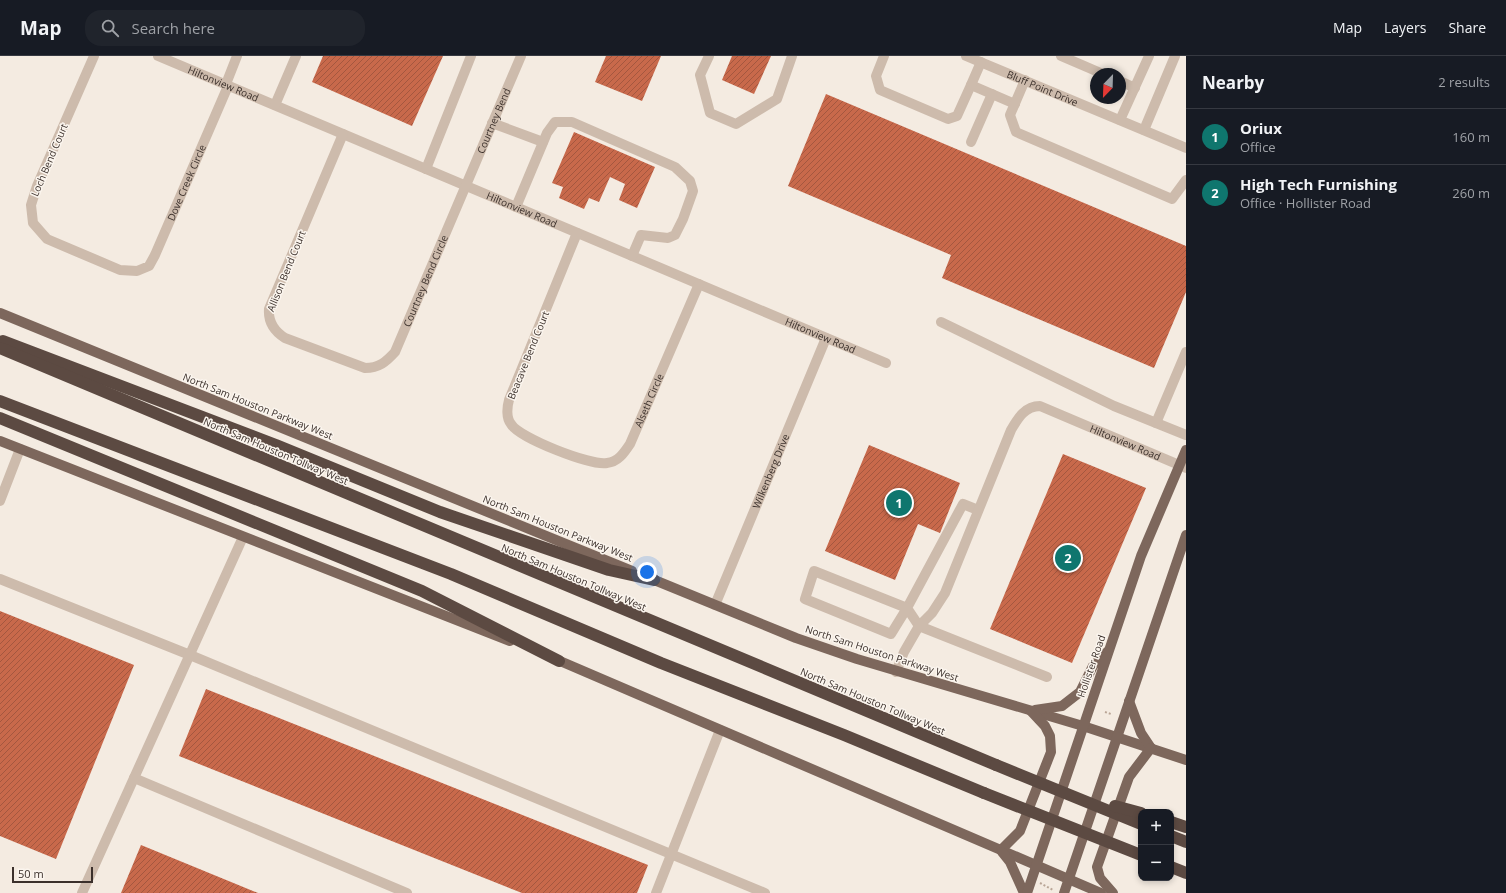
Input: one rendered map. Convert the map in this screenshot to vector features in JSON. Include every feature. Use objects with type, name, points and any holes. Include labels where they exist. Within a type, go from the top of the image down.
[{"type":"highway","points":[[0,340],[283,448],[440,512],[609,570],[654,580]]},
{"type":"highway","name":"North Sam Houston Tollway West","points":[[0,348],[996,765],[1138,823]]},
{"type":"highway","points":[[0,401],[451,574],[654,660],[1138,854]]},
{"type":"highway","points":[[0,418],[422,591],[559,661]]},
{"type":"highway","points":[[1052,788],[1138,812]]},
{"type":"highway","points":[[1174,823],[1186,827]]},
{"type":"highway","points":[[1174,837],[1186,842]]},
{"type":"highway","points":[[1174,868],[1186,873]]},
{"type":"main road","name":"North Sam Houston Parkway West","points":[[0,313],[796,638],[896,672],[1117,736],[1186,760]]},
{"type":"main road","points":[[0,441],[559,661],[1101,893]]},
{"type":"main road","name":"Hollister Road","points":[[1027,893],[1141,556],[1183,466],[1186,450]]},
{"type":"main road","points":[[1064,893],[1186,535]]},
{"type":"main road","points":[[1031,711],[1062,706],[1080,692],[1093,666],[1109,650]]},
{"type":"main road","points":[[1113,893],[1100,878],[1097,867],[1129,777],[1151,748],[1142,733],[1129,701]]},
{"type":"main road","points":[[1001,850],[1020,831],[1051,752],[1050,736],[1045,726],[1031,711]]},
{"type":"main road","points":[[1001,850],[1010,862],[1024,893]]},
{"type":"street","name":"Loch Bend Court","points":[[94,56],[37,186],[31,205],[32,223],[47,239],[120,270],[137,271]]},
{"type":"street","name":"Hiltonview Road","points":[[158,56],[886,363]]},
{"type":"street","name":"Dove Creek Circle","points":[[137,271],[149,266],[155,255],[227,85],[237,56]]},
{"type":"street","points":[[274,105],[296,56]]},
{"type":"street","points":[[426,169],[471,56]]},
{"type":"street","points":[[709,56],[700,75],[710,113],[736,124],[776,99],[792,56]]},
{"type":"street","points":[[884,56],[876,76],[880,90],[948,119],[957,116],[981,62]]},
{"type":"street","name":"Bluff Point Drive","points":[[966,56],[1186,148]]},
{"type":"street","points":[[1060,56],[1090,69]]},
{"type":"street","points":[[1120,120],[1149,56]]},
{"type":"street","points":[[1144,130],[1175,56]]},
{"type":"street","name":"Courtney Bend","points":[[465,186],[519,57]]},
{"type":"street","points":[[1025,80],[1010,115],[1016,132],[1172,199],[1186,180]]},
{"type":"street","points":[[1126,84],[1135,88]]},
{"type":"street","points":[[971,85],[1015,104]]},
{"type":"street","points":[[971,142],[992,94]]},
{"type":"street","points":[[516,207],[547,133],[555,122],[572,122],[675,167],[690,181],[693,191],[683,219],[675,235],[668,238],[641,235],[632,256]]},
{"type":"street","points":[[492,123],[543,142]]},
{"type":"street","name":"Allison Bend Court","points":[[343,134],[269,309],[268,318],[277,333],[285,338],[365,368],[374,368]]},
{"type":"street","name":"Courtney Bend Circle","points":[[374,368],[386,362],[395,352],[465,186]]},
{"type":"street","name":"Beacave Bend Court","points":[[562,451],[524,436],[511,424],[507,409],[509,400],[577,233]]},
{"type":"street","name":"Alseth Circle","points":[[562,451],[589,462],[600,464],[609,463],[624,453],[699,284]]},
{"type":"street","points":[[941,322],[1114,406],[1186,435]]},
{"type":"street","name":"Wilkenberg Drive","points":[[715,605],[826,338]]},
{"type":"street","points":[[1156,423],[1186,352]]},
{"type":"street","name":"Hiltonview Road","points":[[896,672],[904,652],[919,626],[932,612],[945,593],[1010,430],[1020,415],[1032,406],[1040,406],[1183,466]]},
{"type":"street","points":[[0,501],[20,449]]},
{"type":"street","points":[[978,510],[963,504],[907,608],[891,634],[805,599],[814,571],[907,608],[919,626],[1047,677]]},
{"type":"street","points":[[82,893],[243,537]]},
{"type":"street","points":[[0,579],[190,655],[672,853],[765,893]]},
{"type":"street","points":[[656,893],[720,730]]},
{"type":"street","points":[[134,778],[407,893]]},
{"type":"path","points":[[1105,712],[1111,714]]},
{"type":"path","points":[[1037,882],[1053,890]]},
{"type":"building","points":[[323,56],[443,56],[412,126],[312,82]]},
{"type":"building","points":[[606,56],[661,56],[642,101],[595,82]]},
{"type":"building","points":[[732,56],[771,56],[754,94],[722,80]]},
{"type":"building","points":[[826,94],[1186,246],[1186,292],[1154,368],[942,278],[951,255],[788,186]]},
{"type":"building","points":[[574,132],[655,167],[637,208],[619,200],[625,184],[610,177],[599,202],[589,198],[584,209],[559,198],[563,187],[552,183]]},
{"type":"building","points":[[869,445],[960,483],[940,533],[918,524],[895,580],[825,551]]},
{"type":"building","points":[[1063,454],[1146,488],[1072,663],[990,629]]},
{"type":"building","points":[[0,611],[134,665],[56,859],[0,836]]},
{"type":"building","points":[[206,689],[648,865],[637,893],[522,893],[179,756]]},
{"type":"building","points":[[141,845],[258,893],[121,893]]},
{"type":"place","name":"Oriux","points":[[899,503]]},
{"type":"place","name":"High Tech Furnishing","points":[[1068,558]]}]
